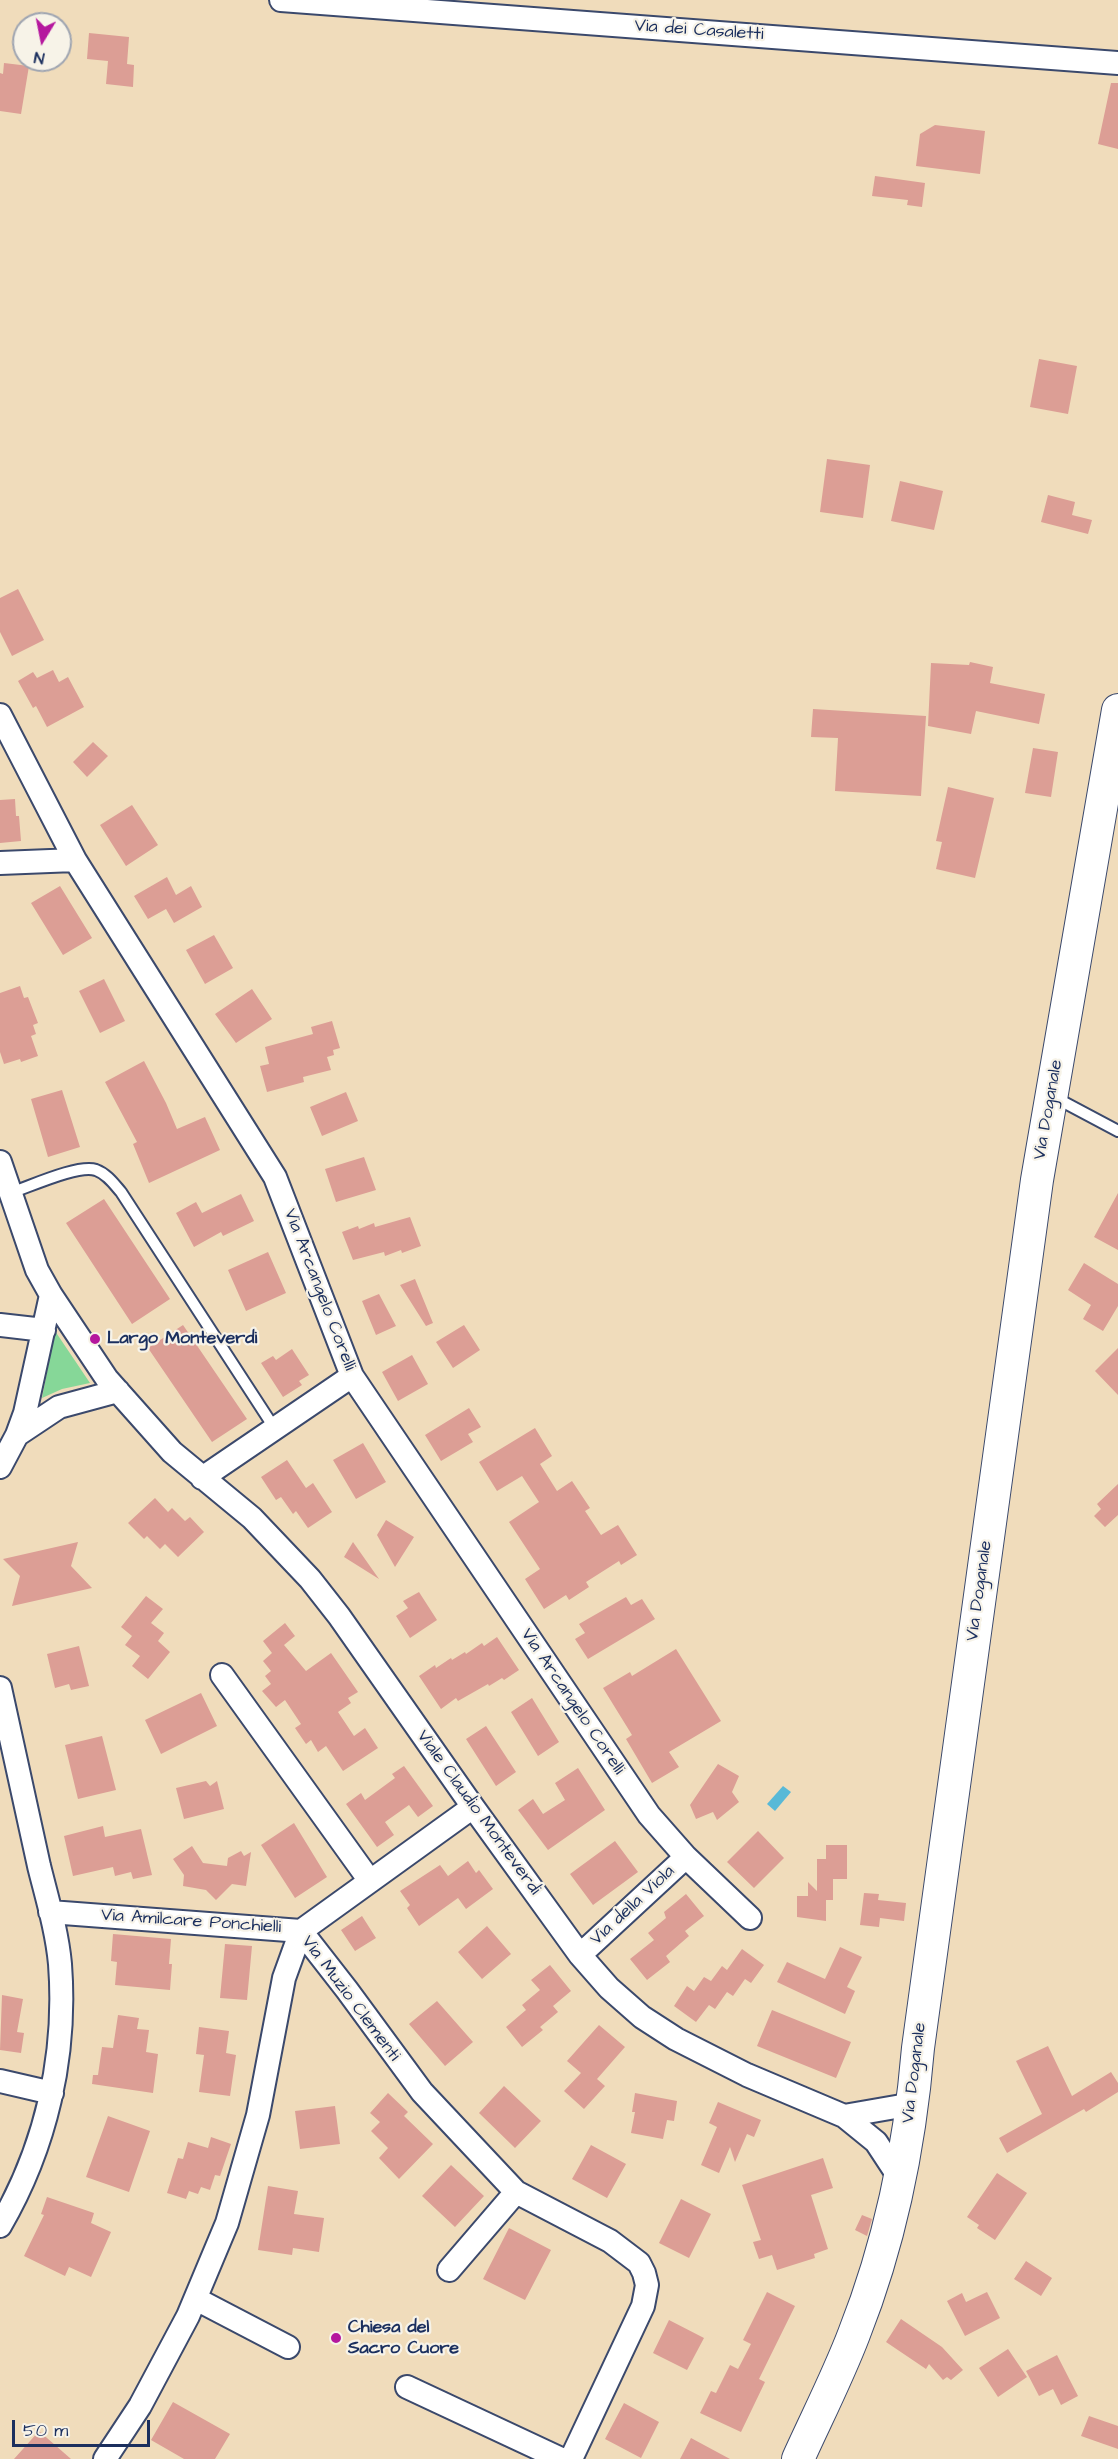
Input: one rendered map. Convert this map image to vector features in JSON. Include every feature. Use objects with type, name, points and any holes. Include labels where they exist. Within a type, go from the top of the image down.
[{"type":"main road","name":"Via Doganale","points":[[798,2459],[864,2307],[882,2246],[893,2156],[913,2104],[918,2048],[1036,1180],[1118,710]]},
{"type":"street","name":"Via dei Casaletti","points":[[281,0],[1118,63]]},
{"type":"street","name":"Via Arcangelo Corelli","points":[[0,715],[75,860],[274,1177],[352,1376],[637,1799],[658,1827],[686,1857],[750,1918]]},
{"type":"street","points":[[0,863],[75,860]]},
{"type":"street","name":"Viale Claudio Monteverdi","points":[[0,1162],[31,1256],[51,1295],[93,1359],[172,1452],[259,1525],[310,1579],[339,1616],[580,1955],[620,1998],[662,2031],[736,2070],[844,2116],[893,2156]]},
{"type":"street","points":[[0,1467],[17,1435],[28,1400],[51,1295]]},
{"type":"street","points":[[0,1325],[44,1330]]},
{"type":"street","points":[[202,1478],[352,1376]]},
{"type":"street","points":[[17,1435],[59,1407],[118,1391]]},
{"type":"street","points":[[222,1675],[370,1881]]},
{"type":"street","points":[[0,1688],[50,1912],[58,1953],[61,1992],[52,2092],[43,2129],[30,2165],[0,2226]]},
{"type":"street","name":"Via Amilcare Ponchielli","points":[[50,1912],[301,1930],[473,1807]]},
{"type":"street","name":"Via della Viola","points":[[580,1955],[686,1857]]},
{"type":"street","name":"Via Muzio Clementi","points":[[301,1930],[348,1989],[408,2075],[516,2192],[610,2241],[639,2263],[646,2279],[648,2292],[644,2306],[571,2459]]},
{"type":"street","name":"Via Muzio Clementi","points":[[105,2459],[140,2406],[196,2299],[227,2223],[250,2149],[262,2099],[284,1978],[301,1930]]},
{"type":"street","points":[[0,2081],[52,2092]]},
{"type":"street","points":[[844,2116],[913,2104]]},
{"type":"street","points":[[449,2270],[516,2192]]},
{"type":"street","points":[[196,2299],[288,2347]]},
{"type":"street","points":[[407,2387],[561,2459]]},
{"type":"lane","points":[[1051,1095],[1118,1131]]},
{"type":"lane","points":[[10,1193],[85,1169],[98,1171],[108,1177],[121,1192],[275,1429]]},
{"type":"green space","points":[[55,1331],[90,1383],[62,1389],[42,1398]]},
{"type":"water","points":[[783,1786],[791,1792],[775,1811],[767,1804]]},
{"type":"building","points":[[89,33],[129,37],[127,64],[134,65],[133,87],[106,84],[108,61],[87,59]]},
{"type":"building","points":[[4,63],[12,64],[12,72],[28,72],[21,114],[0,111],[0,73],[3,74]]},
{"type":"building","points":[[1111,83],[1118,83],[1118,149],[1098,144]]},
{"type":"building","points":[[935,125],[985,131],[980,174],[916,166],[920,134]]},
{"type":"building","points":[[875,176],[925,183],[922,207],[907,205],[908,200],[872,196]]},
{"type":"building","points":[[1039,359],[1077,366],[1068,414],[1030,407]]},
{"type":"building","points":[[827,459],[870,465],[863,518],[820,512]]},
{"type":"building","points":[[900,481],[943,491],[934,530],[891,521]]},
{"type":"building","points":[[1048,495],[1075,502],[1072,515],[1092,520],[1088,534],[1041,522]]},
{"type":"building","points":[[18,589],[44,640],[12,656],[0,632],[0,598]]},
{"type":"building","points":[[970,662],[993,667],[990,683],[1045,694],[1039,724],[976,711],[971,734],[928,726],[931,663],[969,665]]},
{"type":"building","points":[[53,670],[59,682],[68,677],[84,707],[47,727],[36,706],[33,708],[18,681],[33,672],[37,678]]},
{"type":"building","points":[[813,709],[926,716],[921,796],[835,791],[838,738],[811,737]]},
{"type":"building","points":[[93,742],[108,756],[87,777],[73,762]]},
{"type":"building","points":[[1033,748],[1058,752],[1051,797],[1025,793]]},
{"type":"building","points":[[948,787],[994,798],[975,878],[936,869],[942,842],[936,841]]},
{"type":"building","points":[[15,799],[21,841],[0,843],[0,800]]},
{"type":"building","points":[[132,805],[158,845],[126,866],[100,825]]},
{"type":"building","points":[[167,877],[176,895],[191,886],[202,907],[174,923],[166,909],[148,919],[134,896]]},
{"type":"building","points":[[60,886],[92,938],[63,955],[31,903]]},
{"type":"building","points":[[214,935],[233,968],[205,984],[186,950]]},
{"type":"building","points":[[104,979],[125,1021],[100,1033],[79,991]]},
{"type":"building","points":[[20,986],[24,998],[28,997],[38,1023],[33,1025],[36,1034],[31,1036],[38,1056],[21,1062],[20,1059],[4,1064],[0,1052],[0,993]]},
{"type":"building","points":[[252,989],[272,1019],[236,1043],[215,1014]]},
{"type":"building","points":[[332,1021],[340,1048],[333,1050],[334,1055],[327,1057],[331,1070],[303,1077],[304,1082],[267,1092],[260,1066],[269,1064],[265,1047],[313,1034],[311,1027]]},
{"type":"building","points":[[144,1061],[177,1129],[205,1117],[220,1150],[149,1183],[133,1144],[137,1142],[105,1082]]},
{"type":"building","points":[[62,1090],[80,1147],[48,1157],[31,1099]]},
{"type":"building","points":[[346,1092],[358,1121],[322,1136],[310,1107]]},
{"type":"building","points":[[364,1157],[376,1190],[336,1202],[325,1169]]},
{"type":"building","points":[[1118,1193],[1118,1250],[1094,1237]]},
{"type":"building","points":[[241,1194],[254,1221],[223,1236],[221,1232],[194,1247],[176,1213],[196,1202],[202,1213]]},
{"type":"building","points":[[104,1199],[170,1299],[132,1324],[66,1223]]},
{"type":"building","points":[[410,1217],[421,1246],[402,1253],[401,1250],[385,1256],[384,1252],[353,1260],[342,1232],[358,1226],[359,1229],[374,1223],[375,1227]]},
{"type":"building","points":[[268,1252],[286,1293],[246,1311],[228,1270]]},
{"type":"building","points":[[1084,1263],[1118,1284],[1118,1306],[1103,1331],[1083,1319],[1091,1305],[1068,1290]]},
{"type":"building","points":[[415,1279],[433,1323],[426,1326],[400,1285]]},
{"type":"building","points":[[379,1294],[396,1326],[376,1335],[362,1301]]},
{"type":"building","points":[[183,1325],[247,1419],[212,1442],[148,1348]]},
{"type":"building","points":[[464,1325],[480,1350],[453,1368],[436,1342]]},
{"type":"building","points":[[1118,1348],[1118,1395],[1095,1371]]},
{"type":"building","points":[[292,1349],[309,1375],[299,1381],[302,1385],[283,1397],[261,1363],[273,1356],[276,1360]]},
{"type":"building","points":[[412,1355],[428,1384],[398,1401],[382,1372]]},
{"type":"building","points":[[469,1408],[481,1427],[468,1434],[473,1442],[441,1461],[425,1435]]},
{"type":"building","points":[[535,1428],[552,1456],[540,1464],[557,1491],[572,1481],[590,1508],[585,1511],[601,1535],[618,1525],[637,1555],[621,1565],[619,1561],[586,1582],[589,1587],[569,1600],[566,1595],[544,1609],[525,1579],[540,1569],[509,1522],[539,1502],[522,1476],[497,1491],[479,1462]]},
{"type":"building","points":[[363,1443],[386,1482],[356,1499],[333,1460]]},
{"type":"building","points":[[287,1460],[306,1488],[313,1483],[332,1512],[308,1528],[296,1511],[293,1514],[281,1497],[276,1500],[261,1477]]},
{"type":"building","points":[[1118,1484],[1118,1515],[1105,1527],[1094,1516],[1101,1509],[1097,1504]]},
{"type":"building","points":[[155,1498],[168,1512],[172,1508],[185,1521],[190,1517],[204,1532],[178,1557],[165,1544],[160,1549],[147,1536],[144,1539],[128,1523]]},
{"type":"building","points":[[386,1520],[414,1537],[395,1567],[377,1535]]},
{"type":"building","points":[[78,1542],[71,1566],[92,1588],[12,1606],[20,1576],[3,1559]]},
{"type":"building","points":[[353,1542],[379,1579],[344,1557]]},
{"type":"building","points":[[419,1592],[437,1620],[410,1638],[396,1616],[408,1608],[403,1601]]},
{"type":"building","points":[[146,1596],[163,1609],[151,1623],[164,1633],[158,1641],[170,1652],[148,1679],[132,1666],[140,1656],[125,1645],[132,1636],[121,1627]]},
{"type":"building","points":[[626,1597],[631,1605],[642,1599],[655,1619],[588,1659],[575,1639],[585,1633],[579,1624]]},
{"type":"building","points":[[285,1623],[295,1636],[284,1645],[306,1671],[331,1653],[358,1692],[348,1698],[351,1703],[338,1712],[354,1736],[365,1728],[378,1748],[343,1771],[326,1746],[318,1752],[311,1740],[306,1744],[295,1728],[301,1724],[285,1700],[276,1707],[262,1691],[271,1684],[265,1676],[271,1671],[263,1661],[272,1653],[263,1641]]},
{"type":"building","points":[[497,1637],[519,1670],[504,1680],[502,1678],[489,1686],[488,1684],[458,1701],[456,1698],[441,1709],[419,1676],[435,1665],[436,1668],[451,1658],[452,1660],[465,1652],[466,1654],[482,1643],[484,1646]]},
{"type":"building","points":[[79,1646],[89,1686],[71,1690],[69,1684],[55,1688],[47,1654]]},
{"type":"building","points":[[676,1649],[721,1721],[669,1752],[679,1767],[652,1783],[626,1739],[632,1735],[603,1688],[630,1672],[632,1676]]},
{"type":"building","points":[[201,1693],[217,1726],[161,1754],[145,1720]]},
{"type":"building","points":[[532,1698],[559,1742],[538,1756],[511,1712]]},
{"type":"building","points":[[486,1726],[516,1772],[496,1786],[466,1739]]},
{"type":"building","points":[[102,1736],[116,1790],[78,1799],[65,1745]]},
{"type":"building","points":[[718,1764],[739,1776],[732,1792],[739,1802],[717,1820],[713,1812],[696,1819],[690,1805]]},
{"type":"building","points":[[404,1766],[433,1806],[418,1817],[409,1805],[385,1822],[394,1835],[377,1847],[346,1804],[361,1793],[365,1800],[395,1778],[392,1774]]},
{"type":"building","points":[[578,1768],[605,1810],[548,1850],[518,1810],[533,1799],[543,1814],[565,1800],[555,1783]]},
{"type":"building","points":[[206,1781],[210,1786],[217,1781],[224,1809],[184,1819],[176,1788]]},
{"type":"building","points":[[294,1823],[327,1877],[295,1898],[261,1845]]},
{"type":"building","points":[[103,1826],[105,1837],[141,1829],[152,1875],[133,1879],[131,1872],[115,1876],[113,1867],[73,1876],[64,1836]]},
{"type":"building","points":[[758,1831],[784,1858],[754,1888],[727,1862]]},
{"type":"building","points":[[615,1841],[638,1872],[593,1905],[570,1874]]},
{"type":"building","points":[[826,1845],[847,1845],[847,1879],[833,1879],[833,1900],[826,1900],[826,1921],[797,1917],[797,1896],[808,1896],[808,1882],[817,1891],[817,1859],[826,1859]]},
{"type":"building","points":[[192,1846],[203,1863],[227,1866],[228,1858],[241,1851],[244,1856],[251,1852],[246,1886],[232,1884],[216,1900],[206,1890],[183,1886],[184,1875],[173,1859]]},
{"type":"building","points":[[468,1861],[476,1873],[479,1870],[493,1889],[466,1909],[458,1898],[419,1926],[407,1908],[410,1905],[400,1891],[440,1865],[448,1876]]},
{"type":"building","points":[[864,1893],[879,1894],[878,1900],[906,1903],[904,1921],[880,1918],[879,1927],[860,1925]]},
{"type":"building","points":[[686,1894],[704,1916],[685,1931],[689,1936],[666,1956],[670,1962],[647,1980],[630,1959],[654,1940],[648,1933],[666,1918],[664,1912]]},
{"type":"building","points":[[362,1916],[376,1938],[355,1951],[341,1930]]},
{"type":"building","points":[[487,1926],[511,1954],[482,1979],[458,1952]]},
{"type":"building","points":[[113,1934],[171,1939],[170,1990],[115,1985],[117,1962],[111,1961]]},
{"type":"building","points":[[225,1944],[252,1946],[247,2000],[220,1998]]},
{"type":"building","points":[[840,1947],[862,1957],[847,1987],[855,1991],[845,2014],[777,1982],[787,1962],[825,1979]]},
{"type":"building","points":[[742,1949],[764,1965],[751,1983],[745,1979],[733,1996],[727,1992],[715,2009],[709,2005],[696,2022],[674,2006],[687,1986],[694,1991],[704,1977],[711,1981],[722,1966],[727,1970]]},
{"type":"building","points":[[550,1965],[571,1991],[553,2006],[558,2012],[540,2027],[543,2030],[522,2047],[506,2027],[526,2010],[522,2005],[540,1990],[531,1980]]},
{"type":"building","points":[[2,1995],[23,1999],[17,2032],[24,2033],[21,2053],[0,2050]]},
{"type":"building","points":[[437,2001],[473,2042],[445,2066],[409,2024]]},
{"type":"building","points":[[772,2010],[851,2042],[836,2078],[757,2046]]},
{"type":"building","points":[[118,2015],[139,2018],[137,2029],[149,2030],[146,2052],[158,2054],[153,2093],[92,2084],[93,2075],[98,2075],[102,2047],[113,2048]]},
{"type":"building","points":[[599,2025],[625,2047],[597,2079],[605,2086],[584,2109],[564,2091],[581,2073],[567,2061]]},
{"type":"building","points":[[199,2027],[229,2031],[226,2053],[236,2055],[230,2096],[199,2092],[204,2055],[196,2054]]},
{"type":"building","points":[[1048,2046],[1072,2096],[1111,2072],[1118,2083],[1118,2092],[1086,2112],[1084,2109],[1007,2153],[999,2138],[1042,2114],[1016,2061]]},
{"type":"building","points":[[504,2086],[541,2121],[515,2148],[479,2113]]},
{"type":"building","points":[[388,2093],[408,2112],[404,2116],[433,2144],[399,2179],[379,2158],[388,2148],[371,2131],[380,2122],[370,2113]]},
{"type":"building","points":[[635,2093],[677,2101],[674,2121],[667,2120],[663,2139],[631,2133],[635,2112],[632,2112]]},
{"type":"building","points":[[718,2102],[761,2120],[754,2137],[747,2134],[735,2162],[730,2147],[719,2173],[701,2165],[717,2127],[709,2123]]},
{"type":"building","points":[[335,2106],[340,2144],[300,2149],[295,2111]]},
{"type":"building","points":[[108,2116],[150,2131],[129,2192],[86,2177]]},
{"type":"building","points":[[211,2137],[231,2144],[220,2176],[215,2175],[210,2190],[201,2187],[198,2194],[189,2191],[186,2199],[167,2193],[178,2158],[183,2159],[188,2142],[208,2148]]},
{"type":"building","points":[[591,2145],[626,2164],[607,2198],[572,2179]]},
{"type":"building","points":[[823,2158],[833,2188],[811,2195],[828,2249],[814,2254],[815,2258],[777,2270],[772,2255],[759,2259],[753,2242],[761,2240],[742,2185]]},
{"type":"building","points":[[451,2165],[484,2196],[455,2227],[422,2196]]},
{"type":"building","points":[[997,2173],[1027,2193],[995,2240],[977,2228],[979,2225],[967,2217]]},
{"type":"building","points":[[268,2186],[298,2191],[294,2214],[324,2218],[319,2252],[293,2248],[292,2255],[258,2250]]},
{"type":"building","points":[[47,2197],[94,2213],[91,2223],[111,2232],[91,2277],[69,2267],[65,2276],[24,2256],[44,2215],[41,2214]]},
{"type":"building","points":[[681,2199],[711,2214],[689,2258],[659,2243]]},
{"type":"building","points":[[862,2215],[872,2219],[867,2236],[855,2230]]},
{"type":"building","points":[[509,2228],[551,2250],[525,2300],[483,2279]]},
{"type":"building","points":[[1026,2261],[1052,2278],[1041,2296],[1014,2279]]},
{"type":"building","points":[[767,2292],[795,2306],[759,2379],[765,2382],[741,2432],[700,2413],[711,2391],[716,2393],[730,2365],[738,2369],[751,2344],[743,2340]]},
{"type":"building","points":[[987,2292],[1000,2318],[965,2336],[947,2301],[962,2293],[966,2302]]},
{"type":"building","points":[[901,2319],[942,2347],[963,2370],[951,2380],[947,2377],[943,2380],[929,2364],[926,2369],[886,2342]]},
{"type":"building","points":[[669,2320],[704,2338],[687,2370],[653,2353]]},
{"type":"building","points":[[1008,2349],[1027,2377],[998,2397],[979,2368]]},
{"type":"building","points":[[1057,2355],[1078,2396],[1061,2405],[1053,2389],[1039,2396],[1026,2371]]},
{"type":"building","points":[[173,2402],[230,2434],[215,2459],[184,2459],[151,2440]]},
{"type":"building","points":[[624,2403],[659,2422],[641,2458],[605,2439]]},
{"type":"building","points":[[1089,2416],[1118,2426],[1118,2449],[1081,2436]]},
{"type":"building","points":[[39,2431],[71,2459],[14,2459]]},
{"type":"building","points":[[691,2438],[730,2459],[680,2459]]},
{"type":"place","name":"Largo Monteverdi","points":[[95,1339]]},
{"type":"place","name":"Chiesa del Sacro Cuore","points":[[336,2338]]}]
